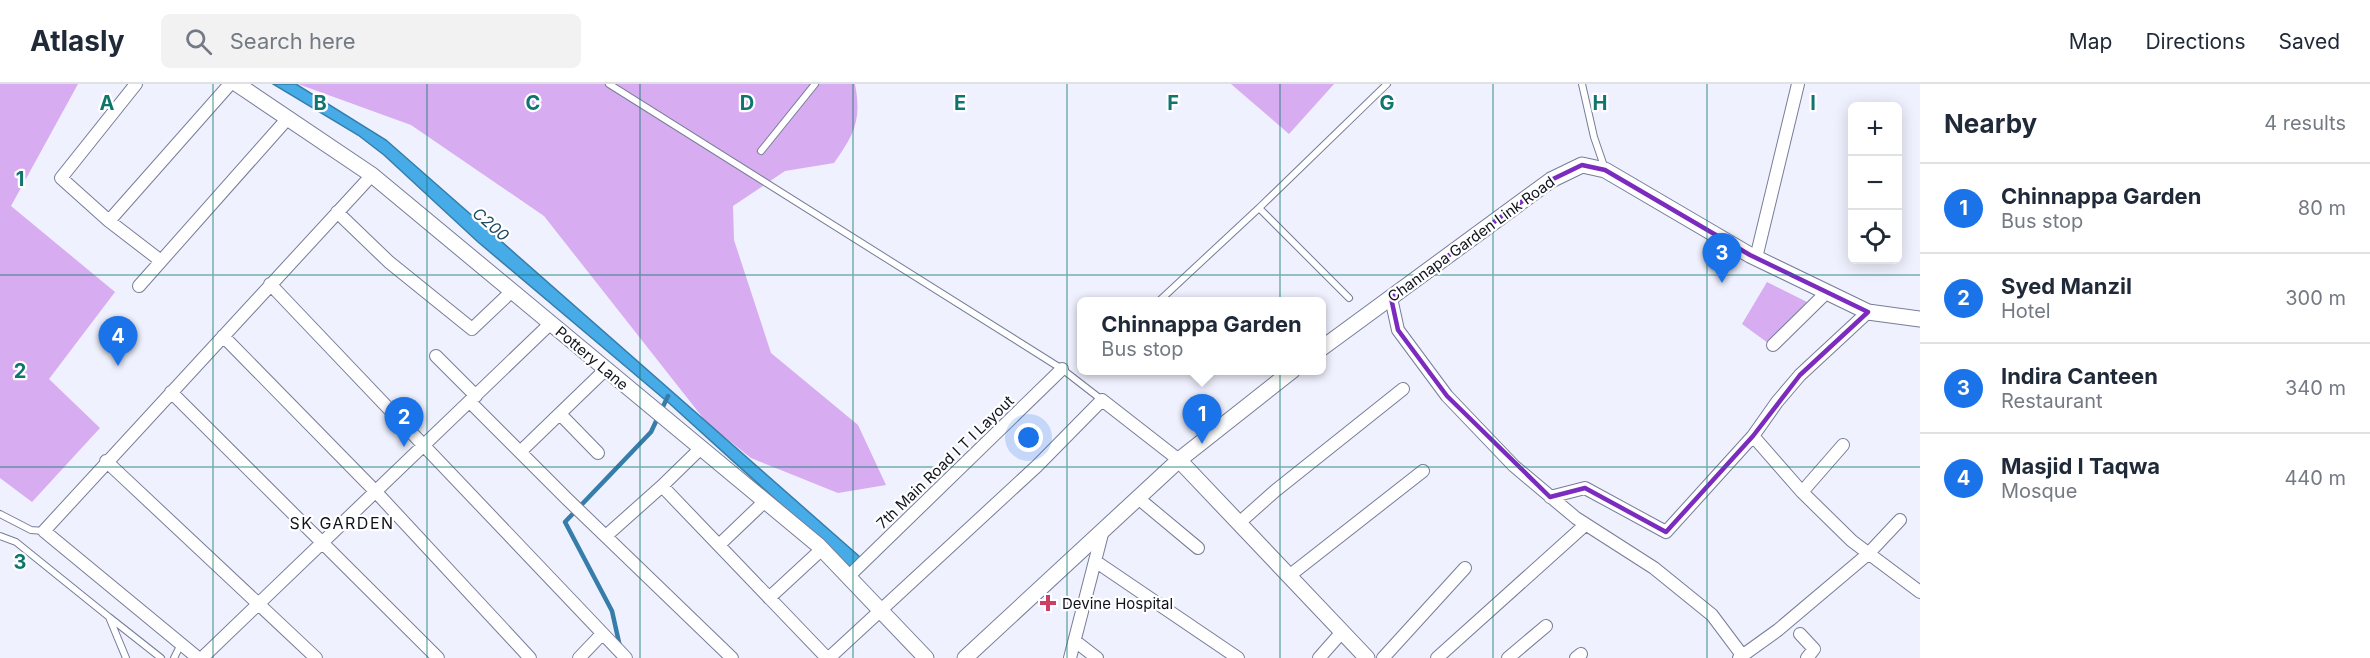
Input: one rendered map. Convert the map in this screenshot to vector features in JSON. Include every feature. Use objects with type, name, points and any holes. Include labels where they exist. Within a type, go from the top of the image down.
[{"type":"street","points":[[136,84],[61,178],[109,221],[161,261]]},
{"type":"street","points":[[109,221],[230,84]]},
{"type":"street","name":"Pottery Lane","points":[[237,84],[372,175],[765,501],[822,549],[926,658]]},
{"type":"street","points":[[1756,258],[1798,84]]},
{"type":"street","points":[[139,286],[288,118]]},
{"type":"street","name":"Channapa Garden Link Road","points":[[1326,345],[1551,180],[1582,165],[1605,170],[1756,258],[1868,312],[1920,319]]},
{"type":"street","points":[[198,658],[44,531],[106,461],[372,175]]},
{"type":"street","points":[[337,212],[389,262],[472,329],[512,291]]},
{"type":"street","points":[[270,284],[626,658]]},
{"type":"street","points":[[1773,345],[1827,292]]},
{"type":"street","points":[[1391,298],[1398,330],[1447,396],[1514,466],[1586,525],[1654,568],[1703,608],[1741,657],[1778,630],[1868,554],[1900,520]]},
{"type":"street","points":[[1550,497],[1586,488],[1666,532],[1753,436],[1776,402],[1800,375],[1868,312]]},
{"type":"street","points":[[202,658],[551,323]]},
{"type":"street","points":[[223,336],[376,492],[530,658]]},
{"type":"street","points":[[436,356],[520,452],[732,658]]},
{"type":"street","points":[[520,452],[606,369]]},
{"type":"street","name":"7th Main Road I T I Layout","points":[[849,576],[1062,369]]},
{"type":"street","points":[[965,658],[1179,460],[1287,375]]},
{"type":"street","points":[[1239,523],[1275,491],[1403,388]]},
{"type":"street","points":[[171,392],[438,658]]},
{"type":"street","points":[[662,486],[828,658],[1037,466],[1102,400],[1179,460],[1367,658]]},
{"type":"street","points":[[560,414],[598,453]]},
{"type":"street","points":[[1753,436],[1802,492],[1868,554],[1920,592]]},
{"type":"street","points":[[1802,492],[1843,445]]},
{"type":"street","points":[[607,535],[700,448]]},
{"type":"street","points":[[106,461],[316,658]]},
{"type":"street","points":[[1289,576],[1423,471]]},
{"type":"street","points":[[1138,498],[1198,548]]},
{"type":"street","points":[[718,545],[765,501]]},
{"type":"street","points":[[1437,658],[1586,525]]},
{"type":"street","points":[[1070,658],[1103,530]]},
{"type":"street","points":[[769,598],[822,549]]},
{"type":"street","points":[[1095,561],[1238,658]]},
{"type":"street","points":[[1383,658],[1465,568]]},
{"type":"street","points":[[1508,658],[1546,626]]},
{"type":"street","points":[[1319,658],[1342,632]]},
{"type":"street","points":[[579,658],[602,634]]},
{"type":"street","points":[[1800,634],[1814,649],[1808,658]]},
{"type":"street","points":[[1075,641],[1097,658]]},
{"type":"lane","points":[[609,84],[1062,369],[1102,400]]},
{"type":"lane","points":[[761,150],[815,84]]},
{"type":"lane","points":[[1163,297],[1260,208],[1387,84]]},
{"type":"lane","points":[[1582,84],[1594,137],[1605,170]]},
{"type":"lane","points":[[1260,208],[1349,298]]},
{"type":"lane","points":[[0,514],[31,530],[44,531]]},
{"type":"lane","points":[[0,536],[16,542],[161,658]]},
{"type":"lane","points":[[109,617],[126,658]]},
{"type":"lane","points":[[174,658],[181,644]]},
{"type":"highlighted area","points":[[1582,165],[1605,170],[1750,255],[1868,312],[1800,375],[1753,436],[1666,532],[1585,488],[1550,497],[1447,396],[1398,330],[1391,298],[1551,180]]},
{"type":"shaded area","points":[[0,84],[78,84],[11,206],[115,292],[49,379],[100,428],[32,502],[0,478]]},
{"type":"shaded area","points":[[298,84],[855,84],[857,118],[855,126],[847,144],[834,163],[785,171],[733,206],[734,240],[771,353],[858,425],[886,485],[838,493],[751,458],[707,423],[544,216],[411,125]]},
{"type":"shaded area","points":[[1231,84],[1334,84],[1289,134]]},
{"type":"shaded area","points":[[1767,282],[1807,302],[1768,343],[1742,324]]},
{"type":"water","points":[[273,84],[296,84],[386,140],[860,557],[850,567],[670,404],[478,242],[384,155],[358,135]]},
{"type":"waterway","name":"C200","points":[[620,647],[612,611],[565,522],[651,432],[668,396]]},
{"type":"place","name":"Indira Canteen","points":[[1722,283]]},
{"type":"place","name":"Masjid I Taqwa","points":[[118,366]]},
{"type":"place","name":"Chinnappa Garden","points":[[1202,444]]},
{"type":"place","name":"Syed Manzil","points":[[404,447]]},
{"type":"place","name":"Devine Hospital","points":[[1048,603]]},
{"type":"district","name":"SK GARDEN","points":[[342,523]]}]
